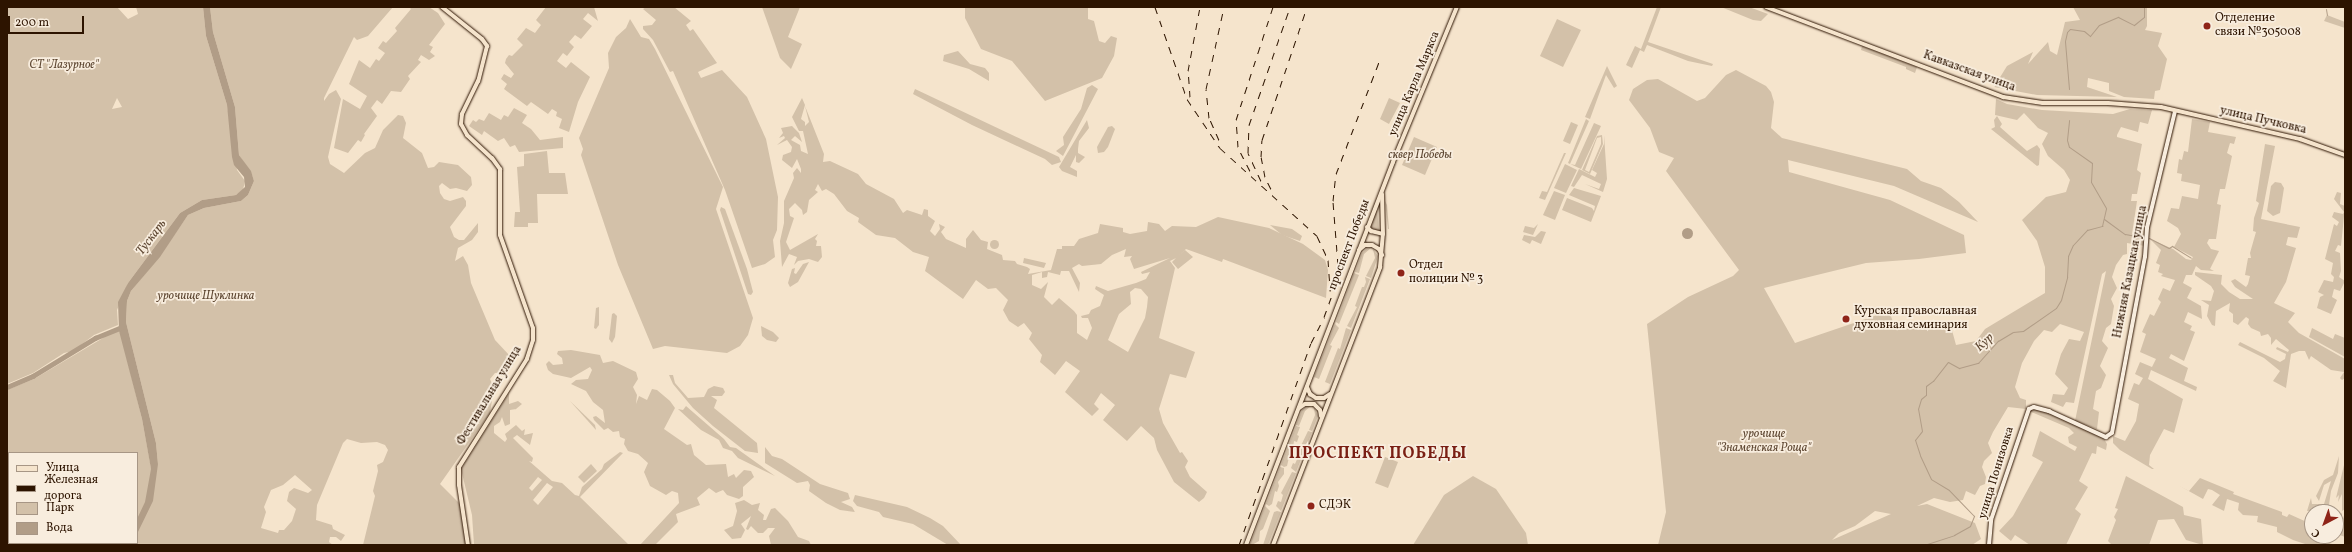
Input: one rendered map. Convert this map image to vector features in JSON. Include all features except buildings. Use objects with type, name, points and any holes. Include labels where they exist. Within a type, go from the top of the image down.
[{"type":"main road","name":"Фестивальная улица","points":[[442,7],[485,42],[487,53],[478,81],[462,114],[461,124],[467,135],[492,158],[500,169],[500,235],[531,317],[533,340],[527,358],[459,466],[461,497],[468,545]]},
{"type":"main road","name":"улица Карла Маркса","points":[[1382,190],[1458,7]]},
{"type":"main road","name":"Кавказская улица","points":[[1766,7],[2009,98],[2043,103],[2129,104],[2175,111]]},
{"type":"main road","name":"улица Пучковка","points":[[2175,111],[2300,139],[2345,155]]},
{"type":"main road","name":"Нижняя Казацкая улица","points":[[2029,409],[2045,410],[2109,437],[2113,428],[2145,257],[2147,228],[2175,111]]},
{"type":"main road","name":"проспект Победы","points":[[1246,545],[1382,190]]},
{"type":"main road","name":"проспект Победы","points":[[1273,545],[1382,259],[1384,234],[1382,190]]},
{"type":"main road","points":[[1367,227],[1372,231],[1384,234]]},
{"type":"main road","points":[[1359,250],[1365,246],[1372,245],[1381,252],[1382,259]]},
{"type":"main road","points":[[1308,384],[1309,393],[1316,398],[1324,398],[1331,393]]},
{"type":"main road","points":[[1298,409],[1305,404],[1314,404],[1320,410],[1321,418]]},
{"type":"main road","name":"улица Понизовка","points":[[1989,545],[1991,520],[2029,409]]},
{"type":"green space","name":"СТ \"Лазурное\"","points":[[7,7],[117,7],[128,19],[138,14],[136,7],[203,7],[206,36],[227,105],[237,170],[245,181],[243,190],[236,195],[202,200],[180,213],[128,283],[117,310],[118,325],[94,335],[73,351],[64,353],[33,373],[7,384]],"holes":[[[117,98],[122,107],[112,109]]]},
{"type":"green space","name":"урочище Шуклинка","points":[[210,7],[393,7],[368,36],[357,40],[354,37],[324,98],[324,101],[329,94],[336,90],[341,99],[328,157],[330,164],[344,173],[365,153],[375,148],[383,130],[398,115],[403,116],[406,123],[403,138],[422,153],[428,168],[434,167],[439,162],[458,165],[471,177],[472,185],[467,191],[456,188],[450,189],[442,183],[439,186],[440,193],[444,199],[450,201],[463,197],[466,201],[466,206],[450,227],[454,237],[459,240],[464,240],[478,223],[478,232],[472,240],[458,248],[455,261],[463,256],[468,265],[471,283],[495,340],[511,357],[514,364],[505,372],[495,373],[490,379],[494,388],[490,413],[440,484],[460,504],[466,545],[363,545],[375,496],[373,491],[378,471],[377,465],[383,462],[388,450],[385,445],[377,442],[361,443],[347,439],[343,443],[317,505],[316,520],[332,525],[333,529],[345,535],[341,541],[336,537],[330,537],[329,542],[333,545],[46,545],[138,544],[138,452],[8,452],[7,543],[7,390],[34,379],[113,332],[119,331],[121,335],[142,419],[151,468],[158,464],[156,443],[126,322],[127,301],[131,291],[159,257],[188,215],[204,208],[241,201],[248,195],[254,181],[252,175],[239,155],[235,107],[213,32]],"holes":[[[295,475],[312,490],[308,493],[294,488],[289,492],[287,501],[296,509],[292,521],[284,530],[279,530],[278,533],[261,528],[266,512],[264,507],[271,490],[283,485]]]},
{"type":"green space","points":[[409,7],[429,7],[438,13],[445,24],[429,45],[433,47],[430,52],[435,56],[429,60],[421,55],[418,60],[421,62],[408,76],[410,79],[401,92],[391,91],[382,104],[377,100],[371,108],[377,116],[364,134],[365,135],[361,142],[358,140],[348,153],[334,148],[343,99],[360,109],[367,96],[349,84],[359,60],[370,68],[376,59],[379,61],[385,53],[378,48],[383,41],[386,43],[397,31],[395,28],[411,9]]},
{"type":"green space","points":[[546,7],[594,7],[598,21],[588,13],[583,19],[592,26],[581,39],[575,35],[569,42],[574,47],[567,56],[563,53],[557,61],[566,68],[571,62],[590,77],[578,102],[569,132],[559,128],[562,119],[556,116],[557,112],[552,109],[548,114],[531,102],[527,106],[504,89],[507,84],[501,79],[504,74],[511,78],[514,74],[505,63],[506,59],[509,55],[512,56],[523,45],[517,39],[526,28],[535,33],[541,25],[536,20]]},
{"type":"green space","points":[[646,7],[674,7],[691,21],[686,25],[690,31],[693,29],[717,63],[698,72],[701,78],[722,70],[747,97],[766,139],[778,197],[777,230],[773,240],[775,257],[765,264],[752,268],[725,190],[673,71],[670,72],[653,40],[643,29],[643,26],[652,25],[656,20],[643,9]]},
{"type":"green space","points":[[762,7],[800,7],[788,37],[802,44],[791,69],[780,58]]},
{"type":"green space","points":[[965,7],[1088,7],[1088,19],[1094,21],[1099,41],[1105,43],[1111,36],[1117,38],[1114,56],[1102,78],[1045,101],[1012,61],[981,49],[965,18]]},
{"type":"green space","points":[[1657,7],[1661,7],[1648,42],[1713,64],[1712,66],[1688,61],[1647,45],[1644,52],[1640,50],[1632,68],[1626,65],[1635,46],[1641,49]]},
{"type":"green space","points":[[1721,7],[1749,7],[1768,14],[1761,21],[1753,20]]},
{"type":"green space","points":[[2073,7],[2147,7],[2147,26],[2145,30],[2162,33],[2158,46],[2167,59],[2160,90],[2155,91],[2154,99],[2124,97],[2109,91],[2109,83],[2088,78],[2087,87],[2117,97],[2037,95],[1994,87],[2007,66],[2033,52],[2028,64],[2048,42],[2050,51],[2057,55],[2065,22],[2080,20]]},
{"type":"green space","points":[[2327,15],[2345,22],[2345,28],[2324,21]]},
{"type":"green space","points":[[630,19],[641,37],[649,39],[655,49],[723,187],[716,209],[753,318],[748,335],[740,346],[727,353],[665,346],[653,349],[618,265],[581,155],[583,149],[579,138],[609,68],[608,53],[616,37],[626,28]]},
{"type":"green space","points":[[1557,19],[1581,30],[1563,67],[1540,56]]},
{"type":"green space","points":[[1862,46],[1917,67],[1915,73],[1906,69],[1906,67],[1861,50]]},
{"type":"green space","points":[[958,51],[970,64],[985,68],[989,73],[989,81],[969,69],[943,61],[944,55]]},
{"type":"green space","points":[[1607,66],[1617,86],[1614,88],[1606,75],[1590,119],[1585,117]]},
{"type":"green space","name":"урочище \"Знаменская Роща\"","points":[[1736,70],[1766,86],[1771,92],[1774,102],[1771,128],[1782,138],[1907,169],[1921,181],[1941,188],[1959,202],[1978,222],[1894,186],[1788,160],[1789,172],[1890,200],[1964,235],[1966,253],[1919,259],[1866,263],[1764,288],[1795,343],[1889,311],[1896,330],[1950,323],[1956,345],[1976,341],[1985,329],[2045,293],[2045,267],[2037,241],[2022,220],[2046,197],[2066,192],[2070,180],[2064,170],[2048,156],[2042,144],[2048,133],[2038,128],[2024,113],[2017,120],[1995,115],[1996,99],[2007,104],[2042,110],[2113,114],[2130,109],[2152,110],[2148,124],[2140,122],[2138,132],[2121,127],[2117,135],[2117,137],[2142,144],[2137,170],[2141,173],[2137,194],[2132,194],[2131,201],[2137,201],[2132,234],[2140,238],[2146,235],[2145,246],[2127,243],[2127,254],[2123,255],[2116,265],[2112,277],[2117,288],[2111,299],[2114,306],[2111,324],[2106,328],[2102,341],[2108,348],[2100,366],[2106,375],[2101,388],[2096,391],[2093,409],[2099,412],[2097,429],[2075,421],[2106,271],[2102,274],[2074,403],[2066,402],[2063,407],[2051,402],[2053,394],[2064,395],[2068,388],[2055,374],[2061,354],[2069,339],[2080,341],[2084,332],[2060,324],[2052,332],[2044,330],[2034,341],[2022,363],[2015,387],[2020,398],[2026,400],[2026,409],[2008,407],[1993,432],[1988,443],[1992,453],[1984,461],[1982,467],[1986,477],[1985,484],[1980,486],[1975,495],[1966,491],[1963,500],[1950,502],[1934,498],[1917,506],[1927,504],[1975,523],[1981,539],[1972,545],[1658,545],[1666,512],[1647,324],[1688,297],[1733,276],[1739,270],[1666,171],[1674,158],[1659,152],[1650,128],[1629,100],[1633,89],[1647,80],[1658,79],[1697,101],[1705,98],[1726,75]],"holes":[[[1875,511],[1891,514],[1832,540],[1839,533],[1855,526]]]},
{"type":"green space","points":[[1092,85],[1098,89],[1063,156],[1056,151],[1064,145],[1063,137],[1081,109],[1087,88]]},
{"type":"green space","points":[[915,89],[1059,157],[1061,162],[1052,165],[1045,159],[972,125],[913,94]]},
{"type":"green space","points":[[802,98],[805,105],[801,119],[805,122],[805,126],[809,122],[805,106],[824,154],[823,162],[830,161],[858,174],[866,184],[894,199],[903,213],[907,210],[922,215],[924,209],[928,210],[928,216],[935,221],[930,231],[935,236],[940,229],[939,224],[945,227],[941,232],[946,239],[966,248],[966,239],[973,230],[981,240],[988,242],[987,249],[1002,255],[1003,260],[1015,261],[1017,264],[1027,267],[1030,269],[1028,274],[1051,270],[1057,249],[1062,249],[1062,246],[1074,246],[1079,239],[1098,233],[1100,224],[1123,228],[1123,232],[1130,234],[1147,231],[1148,222],[1159,224],[1165,231],[1172,226],[1196,227],[1218,217],[1269,228],[1303,244],[1325,260],[1328,270],[1326,298],[1223,259],[1222,262],[1186,249],[1170,261],[1175,268],[1159,338],[1195,352],[1186,378],[1170,374],[1159,409],[1163,423],[1180,453],[1182,452],[1188,461],[1185,467],[1190,477],[1207,492],[1204,498],[1199,502],[1174,482],[1157,450],[1154,438],[1141,426],[1127,441],[1103,420],[1115,405],[1101,393],[1094,404],[1099,409],[1092,416],[1065,392],[1080,371],[1066,361],[1055,375],[1040,362],[1042,355],[1029,339],[1032,333],[1024,323],[1018,327],[1009,321],[1003,310],[1008,300],[996,288],[988,289],[976,280],[963,299],[925,271],[929,257],[913,252],[895,238],[876,235],[858,222],[859,218],[847,211],[834,194],[826,189],[822,191],[818,184],[815,190],[818,192],[809,200],[807,212],[803,215],[802,210],[795,203],[789,209],[790,216],[794,218],[786,242],[790,250],[818,234],[815,239],[817,241],[816,246],[821,246],[822,257],[818,262],[809,259],[798,261],[794,265],[797,257],[789,254],[782,267],[780,241],[784,223],[784,201],[794,178],[793,173],[797,168],[801,173],[801,169],[797,159],[792,168],[782,160],[783,155],[791,152],[792,147],[787,140],[777,145],[785,138],[784,136],[779,138],[783,133],[781,128],[792,126],[799,133],[802,142],[795,136],[791,140],[800,145],[801,151],[808,154],[803,131],[799,131],[792,117]],"holes":[[[1126,249],[1124,257],[1132,256],[1130,259],[1134,269],[1170,258],[1141,272],[1142,274],[1150,272],[1146,279],[1136,283],[1108,291],[1096,286],[1095,289],[1104,295],[1100,306],[1091,310],[1089,314],[1081,316],[1082,318],[1088,318],[1092,328],[1087,340],[1077,333],[1077,315],[1074,311],[1059,298],[1052,305],[1044,297],[1048,282],[1041,289],[1032,285],[1032,275],[1042,272],[1042,278],[1047,277],[1048,272],[1060,275],[1061,271],[1069,271],[1079,292],[1080,283],[1072,268],[1079,264],[1082,266],[1101,264],[1112,255]],[[1135,288],[1141,289],[1148,297],[1147,307],[1145,318],[1128,352],[1108,340],[1119,314],[1131,304],[1130,292]]]},
{"type":"green space","points":[[1389,98],[1400,103],[1389,124],[1380,119]]},
{"type":"green space","points":[[514,108],[527,115],[522,123],[531,129],[540,140],[563,137],[563,148],[519,152],[515,145],[510,147],[504,138],[498,141],[484,131],[482,135],[469,126],[473,120],[476,122],[479,119],[484,121],[489,113],[501,120],[504,115],[508,117]]},
{"type":"green space","points":[[1997,116],[2002,124],[2000,127],[2027,151],[2037,145],[2040,149],[2039,165],[2037,166],[1991,129],[1995,127],[1994,120]]},
{"type":"green space","points":[[1586,119],[1589,121],[1570,164],[1568,163]]},
{"type":"green space","points":[[2192,119],[2210,122],[2208,132],[2236,137],[2234,144],[2230,143],[2227,153],[2232,156],[2225,189],[2220,189],[2217,204],[2221,205],[2216,239],[2209,239],[2207,243],[2211,249],[2219,251],[2210,269],[2214,271],[2201,270],[2196,266],[2192,275],[2186,275],[2183,283],[2192,288],[2187,298],[2201,306],[2202,319],[2188,312],[2184,322],[2192,326],[2190,330],[2195,332],[2184,361],[2171,354],[2169,358],[2188,368],[2184,381],[2197,387],[2196,391],[2151,370],[2148,379],[2183,399],[2174,433],[2164,429],[2150,455],[2149,465],[2154,469],[2152,469],[2120,450],[2113,443],[2113,436],[2125,441],[2136,421],[2139,404],[2128,399],[2134,383],[2139,385],[2143,378],[2135,374],[2140,362],[2152,367],[2156,359],[2140,352],[2146,334],[2142,332],[2150,314],[2154,316],[2161,302],[2158,299],[2163,288],[2170,291],[2175,280],[2161,276],[2163,274],[2158,272],[2160,265],[2156,263],[2161,250],[2150,239],[2173,249],[2186,259],[2191,260],[2193,257],[2174,247],[2181,234],[2178,228],[2167,221],[2171,208],[2179,209],[2182,196],[2198,199],[2200,185],[2181,181],[2182,174],[2177,173],[2179,159],[2182,160],[2184,151],[2188,152]]},
{"type":"green space","points":[[1087,120],[1089,128],[1079,141],[1078,149],[1078,153],[1085,157],[1079,163],[1076,162],[1076,155],[1070,167],[1077,171],[1077,177],[1062,171],[1059,167]]},
{"type":"green space","points":[[1571,122],[1578,125],[1570,144],[1563,141]]},
{"type":"green space","points":[[1594,123],[1601,126],[1581,169],[1570,164],[1575,165]]},
{"type":"green space","points":[[1112,126],[1115,129],[1108,147],[1104,152],[1098,153],[1097,147],[1108,127]]},
{"type":"green space","points":[[1602,135],[1603,144],[1590,174],[1582,170],[1597,136]],"holes":[[[1601,137],[1601,144],[1589,172],[1585,170],[1597,138]]]},
{"type":"green space","points":[[1604,135],[1607,179],[1603,192],[1585,184],[1599,189],[1601,184],[1582,175],[1574,187],[1571,186],[1579,169],[1595,177],[1597,173],[1592,170],[1604,144]]},
{"type":"green space","name":"сквер Победы","points":[[1414,137],[1437,147],[1425,175],[1402,165]]},
{"type":"green space","points":[[2265,144],[2275,146],[2261,219],[2300,227],[2297,238],[2288,237],[2286,245],[2296,248],[2286,282],[2274,303],[2295,313],[2288,322],[2299,333],[2345,359],[2345,378],[2342,380],[2340,378],[2344,372],[2331,370],[2311,356],[2309,360],[2305,351],[2299,351],[2291,354],[2286,388],[2273,381],[2280,371],[2264,358],[2238,345],[2240,342],[2280,362],[2285,359],[2286,354],[2276,349],[2277,347],[2288,352],[2289,350],[2276,339],[2271,345],[2271,338],[2268,334],[2261,336],[2260,332],[2251,328],[2248,324],[2249,319],[2246,317],[2238,325],[2233,322],[2233,314],[2229,311],[2230,303],[2216,311],[2215,326],[2212,325],[2207,316],[2209,305],[2201,300],[2211,301],[2214,291],[2211,286],[2195,275],[2195,272],[2222,275],[2221,284],[2229,292],[2240,299],[2253,299],[2235,287],[2231,281],[2235,279],[2246,287],[2250,276],[2245,275],[2248,258],[2251,258],[2250,253],[2256,232],[2253,231],[2254,218],[2259,203],[2256,201]]},
{"type":"green space","points":[[547,151],[549,173],[565,173],[568,194],[537,194],[538,223],[528,223],[528,227],[514,227],[515,212],[520,212],[517,167],[524,166],[524,154]]},
{"type":"green space","points":[[1564,153],[1566,153],[1545,200],[1539,198],[1542,191],[1547,192]]},
{"type":"green space","points":[[1565,164],[1577,170],[1566,193],[1554,188]]},
{"type":"green space","points":[[2275,182],[2281,183],[2284,188],[2280,213],[2273,216],[2267,211],[2271,186]]},
{"type":"green space","points":[[1574,188],[1601,196],[1591,222],[1562,210],[1567,198],[1592,208],[1594,211],[1595,206],[1569,195]]},
{"type":"green space","points":[[1554,191],[1565,195],[1555,220],[1543,215]]},
{"type":"green space","points":[[2337,192],[2341,193],[2340,204],[2345,206],[2341,246],[2338,245],[2335,251],[2340,253],[2341,271],[2339,277],[2345,281],[2340,291],[2334,289],[2332,297],[2337,300],[2331,314],[2317,308],[2320,297],[2324,295],[2318,292],[2324,280],[2333,282],[2334,277],[2331,274],[2333,263],[2325,259],[2334,224],[2337,226],[2339,222],[2332,217],[2334,212],[2343,214],[2344,212],[2334,199]]},
{"type":"green space","points":[[1385,201],[1387,205],[1389,229],[1388,229]]},
{"type":"green space","points":[[721,207],[725,209],[747,269],[753,292],[751,295],[748,294],[720,210]]},
{"type":"green space","points":[[1377,208],[1379,230],[1378,231],[1370,227]]},
{"type":"green space","points":[[1538,224],[1533,235],[1523,232],[1525,226],[1534,228]]},
{"type":"green space","points":[[1270,225],[1292,229],[1302,236],[1300,241],[1282,235]]},
{"type":"green space","points":[[1541,231],[1546,232],[1541,244],[1532,240],[1530,244],[1522,240],[1524,235],[1535,237]]},
{"type":"green space","points":[[992,240],[996,240],[998,244],[996,248],[992,248],[990,246],[990,242]]},
{"type":"green space","points":[[1367,248],[1371,248],[1364,254],[1359,273],[1355,272],[1362,253]]},
{"type":"green space","points":[[1373,249],[1378,256],[1371,278],[1366,276],[1375,258]]},
{"type":"green space","points":[[1185,250],[1193,257],[1178,269],[1172,262]]},
{"type":"green space","points":[[1024,258],[1046,263],[1044,268],[1023,263]]},
{"type":"green space","points":[[809,262],[798,282],[790,287],[788,283],[792,269],[795,268],[794,273],[796,274],[803,264]]},
{"type":"green space","points":[[1354,273],[1359,275],[1339,324],[1336,322]]},
{"type":"green space","points":[[1365,277],[1370,279],[1351,328],[1347,326],[1357,307],[1355,306],[1362,287],[1364,287],[1366,282]]},
{"type":"green space","points":[[599,307],[599,325],[596,329],[594,328],[596,308]]},
{"type":"green space","points":[[614,313],[617,316],[615,337],[612,343],[609,339],[612,314]]},
{"type":"green space","points":[[1335,324],[1339,328],[1330,345],[1332,346],[1319,379],[1314,377]]},
{"type":"green space","points":[[761,326],[773,332],[779,338],[776,342],[767,340],[762,336]]},
{"type":"green space","points":[[1346,328],[1351,330],[1330,384],[1325,382],[1338,348],[1340,349]]},
{"type":"green space","points":[[2312,328],[2333,339],[2335,334],[2345,338],[2345,357],[2309,337]]},
{"type":"green space","points":[[571,350],[600,355],[603,363],[613,361],[636,372],[638,379],[633,387],[637,395],[636,404],[639,396],[647,400],[652,389],[657,390],[670,401],[675,408],[664,429],[687,445],[691,444],[694,455],[706,465],[726,464],[728,477],[734,474],[736,478],[744,470],[751,471],[754,477],[743,487],[743,496],[739,499],[727,495],[723,490],[716,493],[709,488],[697,498],[700,505],[676,514],[678,522],[655,545],[640,545],[679,503],[678,493],[672,491],[666,495],[650,486],[644,472],[648,463],[638,454],[628,451],[624,444],[625,439],[620,437],[619,431],[613,432],[608,428],[604,430],[594,420],[593,417],[596,416],[605,423],[603,410],[593,402],[586,391],[571,384],[576,380],[588,379],[592,370],[590,367],[571,378],[553,374],[548,370],[546,364],[549,361],[553,365],[563,364],[562,358],[557,354],[558,351]]},
{"type":"green space","points":[[669,375],[673,375],[675,383],[688,398],[704,397],[708,389],[714,386],[723,388],[725,392],[722,396],[711,396],[717,400],[714,408],[757,443],[758,453],[745,451],[713,426],[693,408],[673,384]]},
{"type":"green space","points":[[509,393],[509,404],[518,401],[522,404],[516,409],[510,410],[510,424],[505,426],[502,417],[500,422],[494,426],[494,433],[505,442],[507,439],[505,434],[516,425],[522,431],[525,429],[524,435],[533,433],[530,445],[517,435],[513,438],[533,458],[532,462],[529,461],[552,481],[562,483],[575,495],[579,496],[582,487],[602,469],[604,464],[620,452],[623,453],[580,497],[629,545],[474,545],[472,515],[461,469]],"holes":[[[538,477],[542,480],[532,491],[529,488]],[[547,483],[553,487],[538,505],[533,500]]]},
{"type":"green space","points":[[570,401],[595,425],[596,430]]},
{"type":"green space","points":[[686,406],[724,439],[730,447],[736,448],[775,476],[738,458],[732,451],[723,448],[719,440],[701,430],[678,409],[683,410]]},
{"type":"green space","points":[[1307,406],[1311,406],[1305,411],[1299,426],[1296,425],[1302,410]]},
{"type":"green space","points":[[1314,407],[1318,416],[1312,431],[1309,430],[1315,415]]},
{"type":"green space","points":[[2031,409],[2042,410],[2103,437],[2107,444],[2106,450],[2097,446],[2096,454],[2092,453],[2079,481],[2088,487],[2075,509],[2081,514],[2066,545],[2030,545],[2015,535],[2011,541],[1999,531],[2013,516],[2043,462],[2032,456],[2040,431],[2075,451],[2077,447],[2069,443],[2068,437],[2074,433],[2069,428],[2029,411]]},
{"type":"green space","points":[[1296,426],[1300,427],[1297,435],[1299,436],[1297,442],[1294,441],[1292,454],[1290,453],[1287,466],[1284,467],[1281,465]]},
{"type":"green space","points":[[1308,431],[1312,432],[1296,472],[1291,468],[1293,463],[1295,464],[1298,457],[1296,456]]},
{"type":"green space","points":[[765,447],[772,456],[782,459],[820,484],[848,493],[850,499],[841,502],[852,507],[855,512],[840,510],[826,503],[809,491],[810,485],[808,481],[797,483],[765,463]]},
{"type":"green space","points":[[2339,456],[2338,473],[2331,491],[2329,504],[2324,504],[2331,481],[2324,485],[2319,501],[2316,496],[2324,480],[2333,475]]},
{"type":"green space","points":[[1385,457],[1398,462],[1388,488],[1375,483]]},
{"type":"green space","points":[[2345,461],[2345,509],[2344,510],[2344,504],[2342,504],[2342,494],[2338,502],[2339,495],[2336,498]]},
{"type":"green space","points":[[591,464],[597,471],[584,483],[578,477]]},
{"type":"green space","points":[[1280,467],[1284,468],[1284,474],[1278,482],[1279,486],[1277,492],[1275,491],[1272,504],[1269,506],[1266,504]]},
{"type":"green space","points":[[1292,472],[1296,473],[1281,511],[1276,506],[1278,501],[1281,502],[1283,495],[1281,493]]},
{"type":"green space","points":[[1473,476],[1496,489],[1526,533],[1528,545],[1413,545],[1444,495]]},
{"type":"green space","points":[[2126,476],[2183,507],[2184,515],[2201,519],[2203,545],[2186,540],[2174,519],[2158,520],[2149,545],[2112,545],[2108,541],[2116,520],[2114,517],[2118,509],[2115,508]]},
{"type":"green space","points":[[2200,478],[2234,492],[2233,494],[2282,512],[2282,515],[2287,517],[2289,514],[2304,521],[2304,544],[2277,532],[2277,527],[2257,522],[2258,516],[2243,515],[2238,510],[2239,503],[2227,499],[2224,511],[2212,505],[2220,495],[2212,490],[2208,489],[2203,499],[2178,485],[2189,491]]},
{"type":"green space","points":[[855,495],[907,507],[943,526],[961,545],[948,545],[913,524],[883,517],[879,512],[857,506],[853,501]]},
{"type":"green space","points":[[744,500],[752,505],[760,503],[758,510],[764,515],[763,520],[766,520],[771,509],[775,508],[788,521],[798,537],[809,541],[811,545],[771,545],[769,536],[775,528],[768,528],[763,533],[758,533],[751,526],[748,530],[746,529],[751,516],[741,524],[745,530],[741,538],[732,539],[724,530],[733,526],[737,511],[735,503]]},
{"type":"green space","points":[[1265,506],[1270,511],[1263,529],[1260,531],[1259,541],[1252,545],[1250,544]]},
{"type":"green space","points":[[1274,512],[1281,512],[1268,545],[1263,545]]},
{"type":"green space","points":[[2345,513],[2345,537],[2344,516]]},
{"type":"green space","points":[[2305,544],[2335,545],[2308,545]]},
{"type":"water","points":[[203,7],[210,7],[213,32],[235,107],[239,155],[251,171],[254,181],[248,195],[241,201],[204,208],[188,215],[160,257],[131,291],[127,301],[126,322],[156,443],[158,464],[153,501],[138,532],[138,517],[145,502],[151,469],[142,419],[119,331],[118,302],[128,283],[180,213],[202,200],[236,195],[245,187],[244,177],[234,165],[227,105],[206,36]]},
{"type":"water","points":[[1685,228],[1689,228],[1691,229],[1691,237],[1685,238],[1682,235],[1682,231]]},
{"type":"waterway","name":"Кур","points":[[2069,89],[2065,41],[2067,32],[2070,29],[2084,31],[2090,36],[2099,25],[2118,17],[2134,25],[2144,17],[2144,7]]},
{"type":"waterway","points":[[2326,9],[2327,15]]},
{"type":"waterway","name":"Кур","points":[[1924,545],[1954,535],[1970,526],[1974,516],[1949,490],[1931,479],[1920,455],[1915,440],[1922,431],[1918,409],[1921,399],[1926,395],[1926,386],[1933,381],[1948,362],[1959,368],[1978,363],[1998,341],[2013,332],[2023,331],[2056,308],[2061,300],[2067,277],[2068,256],[2073,245],[2087,230],[2102,226],[2106,208],[2091,182],[2092,163],[2069,147],[2067,140],[2069,120]]},
{"type":"waterway","points":[[2104,219],[2125,234],[2145,238]]},
{"type":"waterway","points":[[2149,238],[2169,248],[2172,246],[2191,258]]},
{"type":"waterway","points":[[7,387],[33,376],[95,338],[122,327]]},
{"type":"railway","points":[[1155,7],[1187,99],[1220,148],[1317,236],[1328,260],[1330,291]]},
{"type":"railway","points":[[1190,97],[1188,71],[1200,7]]},
{"type":"railway","points":[[1219,140],[1209,118],[1206,89],[1224,7]]},
{"type":"railway","points":[[1250,171],[1238,147],[1236,120],[1273,7]]},
{"type":"railway","points":[[1261,181],[1248,153],[1249,125],[1290,7]]},
{"type":"railway","points":[[1271,189],[1265,177],[1261,157],[1262,140],[1307,7]]},
{"type":"railway","points":[[1239,545],[1311,343],[1324,317],[1335,286],[1338,265],[1333,201],[1336,174],[1381,57]]},
{"type":"place","name":"Отделение связи №305008","points":[[2207,26]]},
{"type":"place","name":"Отдел полиции № 3","points":[[1401,273]]},
{"type":"place","name":"Курская православная духовная семинария","points":[[1846,319]]},
{"type":"place","name":"СДЭК","points":[[1311,506]]},
{"type":"district","name":"ПРОСПЕКТ ПОБЕДЫ","points":[[1378,454]]},
{"type":"water label","name":"Тускарь","points":[[152,238]]}]
